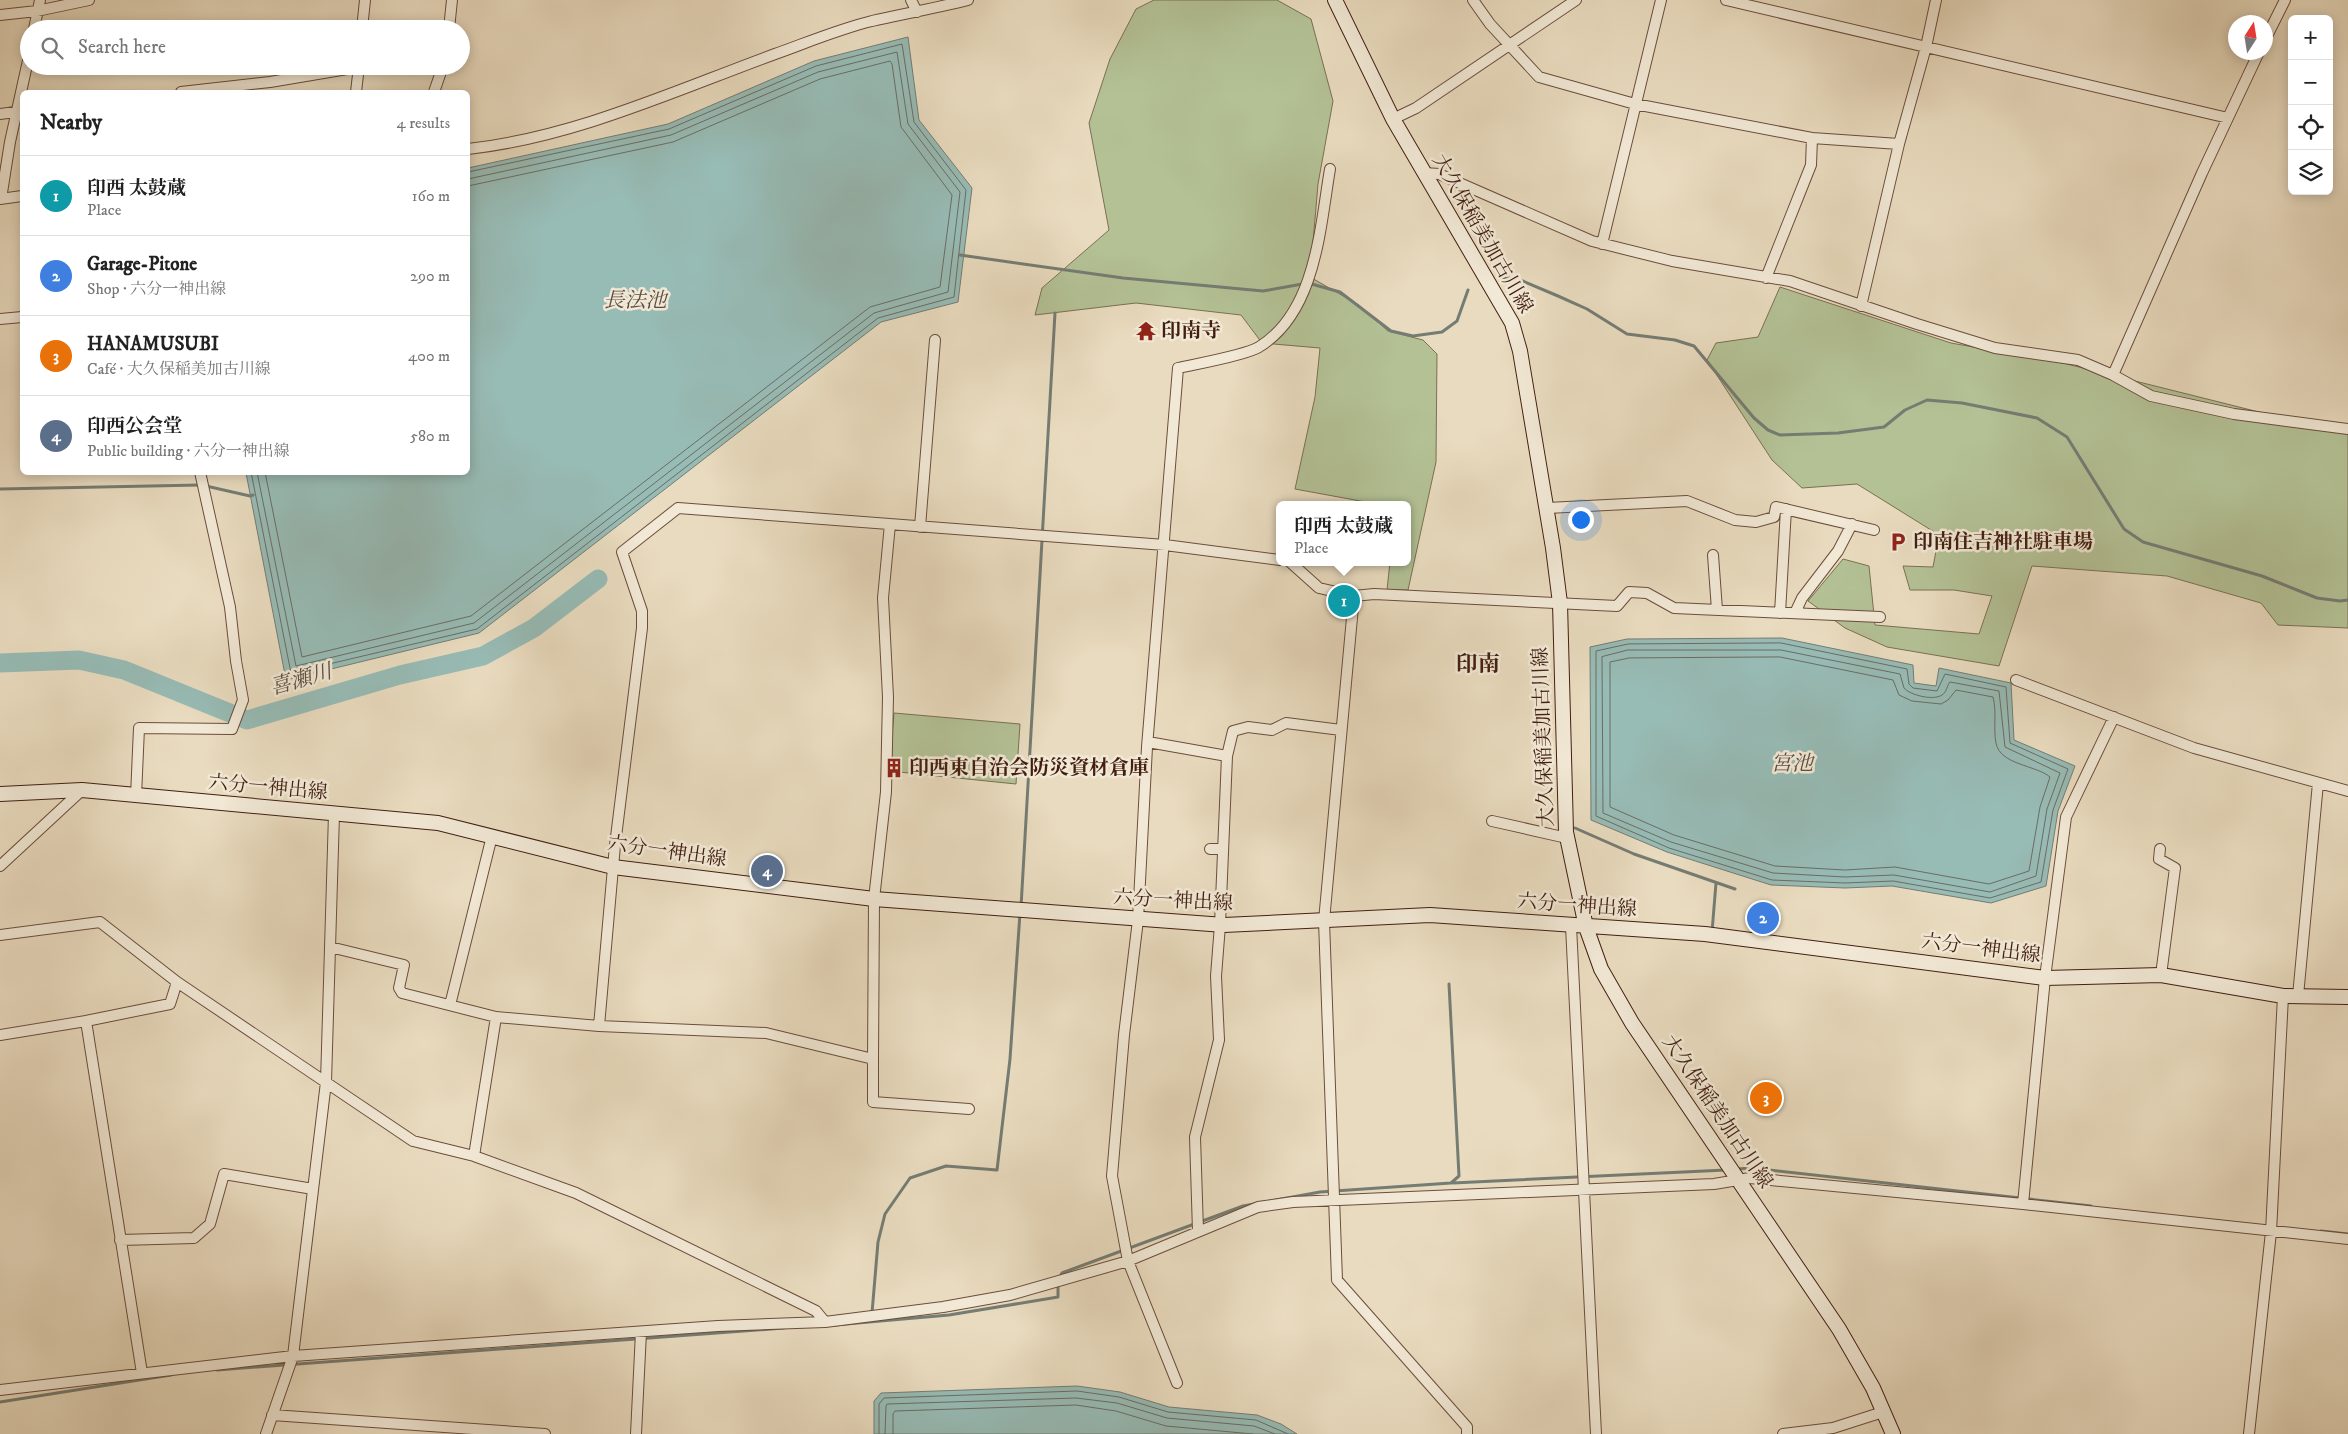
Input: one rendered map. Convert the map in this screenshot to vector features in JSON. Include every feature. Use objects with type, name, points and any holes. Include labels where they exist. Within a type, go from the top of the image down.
[{"type":"main road","name":"大久保稲美加古川線","points":[[1335,0],[1393,119],[1512,323],[1520,350],[1547,508],[1560,603],[1567,838],[1586,927],[1602,969],[1632,1022],[1839,1329],[1873,1388],[1893,1434]]},
{"type":"main road","name":"六分一神出線","points":[[0,794],[82,790],[438,823],[613,867],[874,899],[1220,925],[1430,915],[1705,934],[2045,978],[2161,976],[2283,996],[2348,997]]},
{"type":"street","points":[[36,20],[40,0]]},
{"type":"street","points":[[0,15],[37,11],[89,0]]},
{"type":"street","points":[[363,20],[365,0]]},
{"type":"street","points":[[450,20],[452,0]]},
{"type":"street","points":[[911,0],[917,12]]},
{"type":"street","points":[[470,149],[494,146],[592,122],[677,93],[809,42],[870,22],[968,0]]},
{"type":"street","points":[[1474,0],[1508,46],[1539,77],[1635,104],[1812,138],[1899,144]]},
{"type":"street","points":[[1393,119],[1416,108],[1576,0]]},
{"type":"street","points":[[1602,244],[1661,0]]},
{"type":"street","points":[[1726,0],[2228,118]]},
{"type":"street","points":[[1861,306],[1899,144],[1926,47],[1936,0]]},
{"type":"street","points":[[2273,24],[2285,0]]},
{"type":"street","points":[[2113,375],[2255,60]]},
{"type":"street","points":[[24,90],[26,75]]},
{"type":"street","points":[[199,90],[312,75]]},
{"type":"street","points":[[356,90],[358,75]]},
{"type":"street","points":[[435,90],[440,75]]},
{"type":"street","points":[[0,114],[20,112],[10,142],[0,199],[20,196]]},
{"type":"street","points":[[1766,278],[1811,165],[1812,138]]},
{"type":"street","points":[[1177,1383],[1128,1261],[1112,1176],[1124,1035],[1138,920],[1148,742],[1166,545],[1178,368],[1258,348],[1284,327],[1308,283],[1330,169]]},
{"type":"street","points":[[1424,173],[1440,174],[1602,244],[1672,261],[1790,281],[1861,306],[1995,348],[2078,360],[2113,375],[2151,396],[2234,414],[2348,429]]},
{"type":"street","points":[[0,319],[20,317]]},
{"type":"street","points":[[920,527],[934,340]]},
{"type":"street","points":[[136,796],[139,728],[232,729],[244,700],[236,661],[230,607],[201,475]]},
{"type":"street","points":[[1547,508],[1687,501],[1735,520],[1756,522],[1774,517],[1776,507],[1874,530]]},
{"type":"street","points":[[599,1026],[613,867],[642,628],[642,611],[622,552],[678,508],[1166,545],[1276,559]]},
{"type":"street","points":[[1780,612],[1786,509]]},
{"type":"street","points":[[890,524],[883,598],[888,697],[886,792],[874,899],[873,1102],[969,1109]]},
{"type":"street","points":[[1795,613],[1802,598],[1838,551],[1852,524]]},
{"type":"street","points":[[1713,555],[1717,610]]},
{"type":"street","points":[[1294,566],[1319,588],[1354,596],[1374,594],[1616,606],[1629,592],[1647,593],[1674,608],[1880,617]]},
{"type":"street","points":[[1354,596],[1324,921],[1337,1280],[1467,1427],[1467,1434]]},
{"type":"street","points":[[2016,680],[2194,748],[2348,791]]},
{"type":"street","points":[[2023,1204],[2045,978],[2066,818],[2114,717]]},
{"type":"street","points":[[1198,1231],[1195,1137],[1219,1040],[1216,976],[1227,756],[1233,731],[1248,727],[1272,730],[1286,723],[1342,730]]},
{"type":"street","points":[[1148,742],[1227,756]]},
{"type":"street","points":[[2298,996],[2318,783]]},
{"type":"street","points":[[0,866],[82,790]]},
{"type":"street","points":[[266,1434],[293,1356],[326,1082],[334,814]]},
{"type":"street","points":[[1492,822],[1567,838]]},
{"type":"street","points":[[450,1006],[492,836]]},
{"type":"street","points":[[1210,849],[1223,849]]},
{"type":"street","points":[[2160,849],[2159,859],[2175,868],[2161,976]]},
{"type":"street","points":[[0,935],[100,922],[176,982],[413,1141],[474,1156],[576,1193],[816,1312],[825,1322]]},
{"type":"street","points":[[1571,926],[1596,1434]]},
{"type":"street","points":[[330,948],[404,964],[399,988],[402,993],[496,1017],[599,1026],[766,1033],[873,1060]]},
{"type":"street","points":[[0,1035],[86,1021],[170,1004],[176,982]]},
{"type":"street","points":[[2249,1434],[2271,1232],[2283,996]]},
{"type":"street","points":[[474,1156],[496,1017]]},
{"type":"street","points":[[86,1021],[142,1373]]},
{"type":"street","points":[[120,1240],[194,1238],[210,1224],[224,1174],[314,1189]]},
{"type":"street","points":[[0,1390],[293,1356],[718,1326],[825,1322],[943,1307],[1010,1296],[1128,1261],[1258,1207],[1334,1199],[1714,1184],[1750,1178],[2023,1204],[2348,1239]]},
{"type":"street","points":[[636,1434],[641,1332]]},
{"type":"street","points":[[1783,1434],[1832,1428],[1883,1412]]},
{"type":"street","points":[[272,1415],[432,1430],[545,1434]]},
{"type":"green space","points":[[1154,0],[1277,0],[1311,19],[1333,101],[1318,184],[1310,277],[1359,305],[1388,331],[1423,340],[1437,354],[1436,462],[1408,590],[1387,590],[1390,566],[1411,566],[1411,501],[1360,501],[1295,489],[1315,397],[1320,348],[1262,343],[1241,315],[1136,303],[1035,315],[1042,288],[1109,230],[1089,123],[1110,59],[1136,9]]},
{"type":"green space","points":[[1780,287],[1951,343],[2063,363],[2323,428],[2348,431],[2348,628],[2278,625],[2261,603],[2167,576],[2032,566],[1999,666],[1887,647],[1845,628],[1808,601],[1843,559],[1869,566],[1875,625],[1979,634],[1992,596],[1954,590],[1910,590],[1903,566],[1933,567],[1939,535],[1857,484],[1802,488],[1772,460],[1707,360],[1716,343],[1758,337]]},
{"type":"green space","points":[[894,713],[1020,724],[1016,784],[889,771]]},
{"type":"water","name":"長法池","points":[[908,37],[919,120],[972,188],[958,302],[881,322],[479,633],[286,680],[246,475],[470,475],[470,168],[668,124],[814,61]]},
{"type":"water","name":"宮池","points":[[1782,638],[1913,665],[1914,683],[1936,686],[1939,668],[2011,683],[2014,740],[2075,766],[2058,811],[2046,886],[1991,903],[1892,886],[1845,888],[1771,885],[1667,852],[1591,820],[1590,647],[1627,639]]},
{"type":"water","points":[[1077,1386],[1120,1392],[1169,1407],[1257,1415],[1281,1424],[1297,1434],[874,1434],[874,1401],[881,1393]]},
{"type":"waterway","points":[[960,255],[1123,278],[1263,291],[1308,283],[1340,292],[1391,331],[1413,336],[1442,332],[1457,321],[1468,290]]},
{"type":"waterway","points":[[1498,277],[1518,279],[1558,296],[1587,309],[1627,334],[1675,340],[1694,346],[1754,418],[1768,430],[1780,435],[1838,433],[1884,427],[1905,410],[1927,400],[1962,403],[2037,418],[2067,437],[2124,529],[2143,542],[2262,576],[2317,598],[2340,601],[2348,600]]},
{"type":"waterway","points":[[1021,907],[1055,313]]},
{"type":"waterway","points":[[0,489],[200,485]]},
{"type":"waterway","points":[[206,486],[250,496],[253,495]]},
{"type":"waterway","name":"喜瀬川","points":[[0,663],[79,660],[124,670],[247,720],[400,675],[483,656],[534,628],[598,579]]},
{"type":"waterway","points":[[1575,828],[1634,854],[1735,889]]},
{"type":"waterway","points":[[1712,932],[1716,883]]},
{"type":"waterway","points":[[872,1313],[878,1242],[885,1214],[910,1178],[946,1166],[997,1170],[1010,1059],[1020,913]]},
{"type":"waterway","points":[[835,1325],[949,1315],[1058,1297],[1058,1280],[1062,1273],[1243,1206],[1320,1192],[1451,1183],[1459,1176],[1449,984]]},
{"type":"waterway","points":[[1737,1169],[1752,1168],[2091,1206]]},
{"type":"waterway","points":[[1453,1183],[1726,1170]]},
{"type":"waterway","points":[[2321,1231],[2348,1234]]},
{"type":"waterway","points":[[217,1370],[784,1328]]},
{"type":"waterway","points":[[0,1402],[171,1375]]},
{"type":"place","name":"印南寺","points":[[1146,331]]},
{"type":"place","name":"印南住吉神社駐車場","points":[[1898,542]]},
{"type":"place","name":"印西 太鼓蔵","points":[[1344,601]]},
{"type":"place","name":"印西東自治会防災資材倉庫","points":[[894,768]]},
{"type":"place","name":"印西公会堂","points":[[767,871]]},
{"type":"place","name":"Garage-Pitone","points":[[1763,918]]},
{"type":"place","name":"HANAMUSUBI","points":[[1766,1098]]},
{"type":"district","name":"印南","points":[[1478,664]]}]
